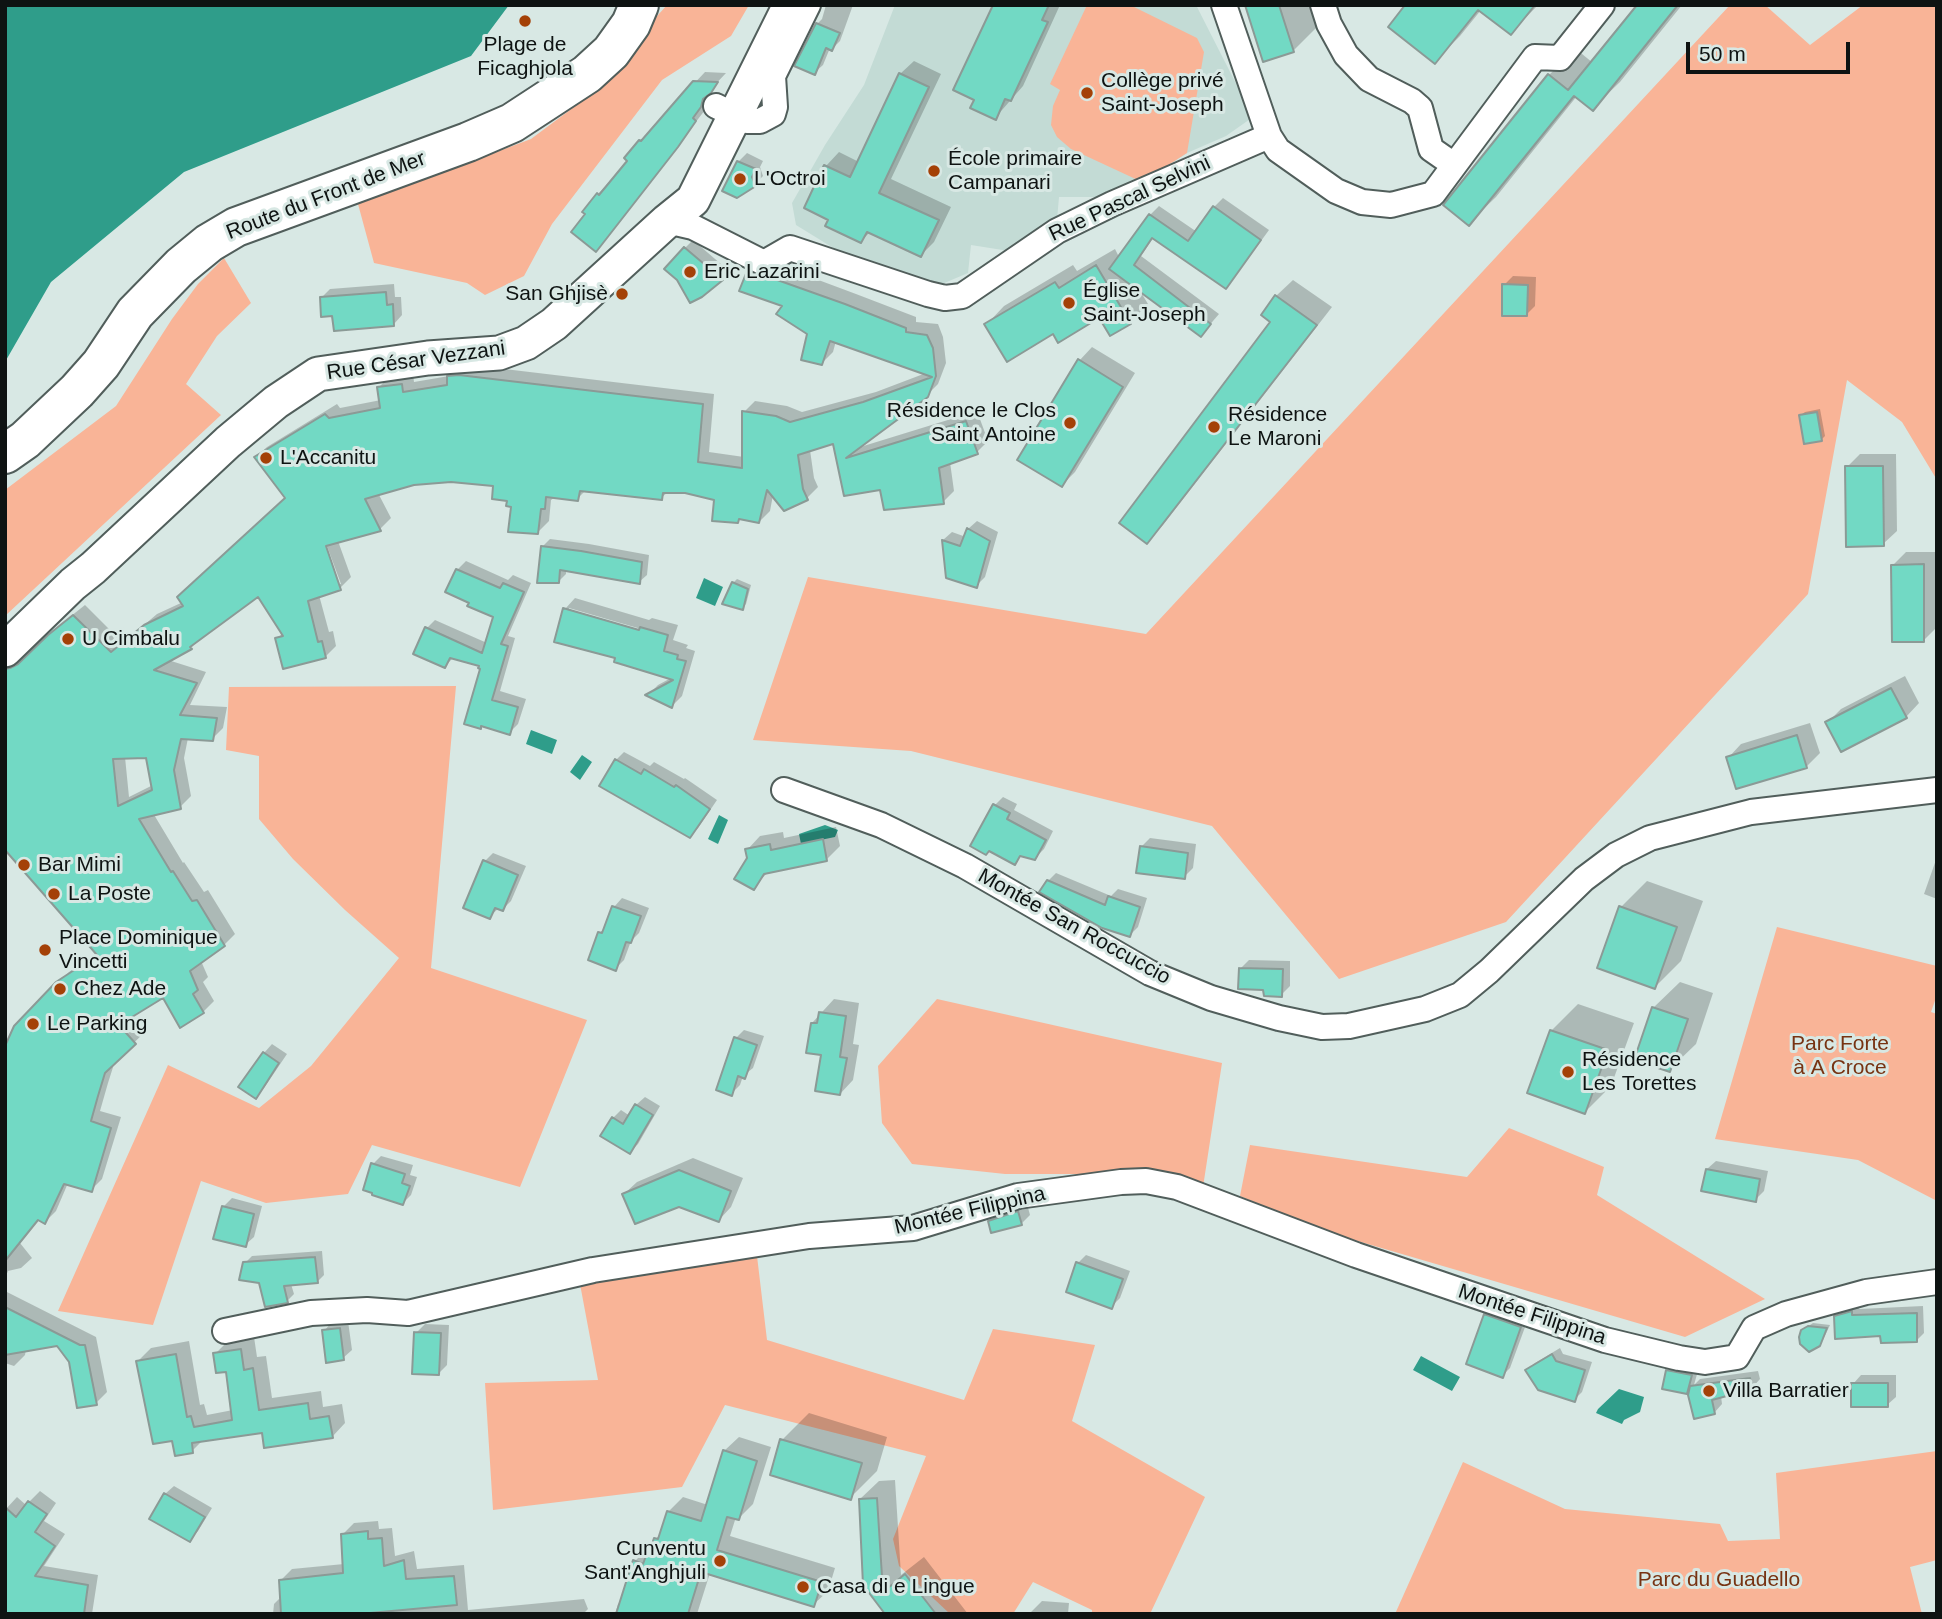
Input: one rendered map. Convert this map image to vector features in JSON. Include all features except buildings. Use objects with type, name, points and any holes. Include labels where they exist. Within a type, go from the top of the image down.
[{"type":"main road","name":"Route du Front de Mer","points":[[556,94],[594,44],[616,5]]},
{"type":"main road","name":"Route du Front de Mer","points":[[5,454],[25,440],[78,391],[101,364],[135,313],[208,243],[236,227],[468,142],[534,110],[587,74],[611,52],[631,24],[639,5]]},
{"type":"main road","points":[[726,111],[765,5]]},
{"type":"main road","points":[[667,221],[675,190],[790,5]]},
{"type":"main road","name":"Rue César Vezzani","points":[[8,646],[228,442],[275,402],[318,374],[428,358],[499,353],[526,344],[554,324],[667,221]]},
{"type":"street","points":[[726,111],[747,121],[761,121],[773,114],[773,76],[808,5]]},
{"type":"street","points":[[1224,5],[1269,136],[1278,150],[1336,191],[1362,202],[1391,205],[1433,194],[1535,57],[1560,58],[1602,5]]},
{"type":"street","points":[[1323,5],[1329,24],[1346,55],[1369,79],[1412,101],[1420,108],[1431,149],[1454,165]]},
{"type":"street","name":"Rue Pascal Selvini","points":[[667,221],[693,227],[764,263],[790,248],[928,294],[945,298],[962,296],[1057,231],[1112,204],[1269,136]]},
{"type":"street","name":"Montée San Roccuccio","points":[[784,790],[881,825],[965,866],[1150,973],[1211,998],[1279,1018],[1322,1027],[1349,1026],[1425,1009],[1460,995],[1489,971],[1584,879],[1616,855],[1650,838],[1751,812],[1937,790]]},
{"type":"street","name":"Montée Filippina","points":[[225,1331],[311,1313],[367,1310],[408,1313],[593,1270],[809,1236],[913,1228],[1018,1196],[1146,1181],[1177,1187],[1356,1255],[1605,1340],[1705,1362],[1737,1357],[1754,1328],[1786,1314],[1866,1292],[1937,1282]]},
{"type":"shaded area","points":[[5,5],[509,5],[471,56],[184,172],[51,282],[5,362]]},
{"type":"shaded area","points":[[895,5],[1196,5],[1253,117],[1226,136],[1187,153],[1142,182],[1112,197],[1059,197],[1057,220],[1009,251],[971,245],[968,273],[942,284],[921,279],[835,249],[796,225],[792,203],[864,85]]},
{"type":"shaded area","points":[[704,578],[723,587],[715,606],[696,598]]},
{"type":"shaded area","points":[[531,730],[557,740],[552,754],[526,744]]},
{"type":"shaded area","points":[[582,755],[592,762],[580,780],[570,772]]},
{"type":"shaded area","points":[[719,815],[728,820],[718,844],[708,839]]},
{"type":"shaded area","points":[[825,825],[838,830],[835,837],[801,844],[799,834]]},
{"type":"shaded area","points":[[1421,1356],[1460,1377],[1452,1391],[1413,1370]]},
{"type":"shaded area","points":[[1619,1389],[1644,1397],[1640,1412],[1624,1420],[1622,1424],[1596,1413]]},
{"type":"green space","points":[[667,5],[749,5],[731,36],[662,80],[552,224],[524,276],[485,295],[467,283],[374,263],[358,204],[531,139],[578,104]]},
{"type":"green space","points":[[1087,5],[1130,5],[1197,38],[1204,52],[1187,153],[1142,182],[1071,149],[1057,137],[1051,125],[1053,106],[1060,90],[1050,84]]},
{"type":"green space","points":[[1730,5],[1765,5],[1810,45],[1863,5],[1937,5],[1937,480],[1902,422],[1847,380],[1808,594],[1506,922],[1339,979],[1212,826],[911,751],[753,740],[808,577],[1146,634]]},
{"type":"green space","points":[[224,258],[251,303],[217,336],[186,384],[221,415],[5,616],[5,490],[116,406],[172,319],[198,284]]},
{"type":"green space","points":[[456,686],[431,968],[587,1020],[520,1187],[372,1145],[348,1194],[266,1203],[201,1181],[153,1325],[58,1311],[168,1065],[259,1108],[311,1066],[399,958],[293,859],[259,819],[259,756],[226,750],[229,687]]},
{"type":"green space","name":"Parc Forte à A Croce","points":[[1777,927],[1937,966],[1937,995],[1931,1012],[1937,1014],[1937,1201],[1858,1160],[1715,1139]]},
{"type":"green space","points":[[937,999],[1222,1063],[1203,1187],[1128,1174],[1005,1174],[912,1164],[882,1123],[878,1066]]},
{"type":"green space","points":[[1509,1128],[1604,1167],[1597,1195],[1765,1299],[1685,1337],[1320,1230],[1240,1196],[1250,1145],[1467,1177]]},
{"type":"green space","points":[[757,1256],[767,1340],[964,1400],[993,1329],[1095,1345],[1072,1421],[1205,1497],[1150,1614],[1092,1614],[1092,1610],[1033,1582],[1013,1614],[950,1614],[899,1566],[893,1539],[926,1456],[725,1405],[682,1487],[493,1510],[485,1383],[598,1380],[580,1284]]},
{"type":"green space","name":"Parc du Guadello","points":[[1937,1451],[1937,1560],[1910,1567],[1922,1614],[1395,1614],[1463,1462],[1565,1509],[1720,1524],[1728,1541],[1780,1539],[1776,1473]]},
{"type":"place","name":"Plage de Ficaghjola","points":[[525,21]]},
{"type":"place","name":"Collège privé Saint-Joseph","points":[[1087,93]]},
{"type":"place","name":"École primaire Campanari","points":[[934,171]]},
{"type":"place","name":"L'Octroi","points":[[740,179]]},
{"type":"place","name":"Eric Lazarini","points":[[690,272]]},
{"type":"place","name":"San Ghjisè","points":[[622,294]]},
{"type":"place","name":"Église Saint-Joseph","points":[[1069,303]]},
{"type":"place","name":"Résidence le Clos Saint Antoine","points":[[1070,423]]},
{"type":"place","name":"Résidence Le Maroni","points":[[1214,427]]},
{"type":"place","name":"L'Accanitu","points":[[266,458]]},
{"type":"place","name":"U Cimbalu","points":[[68,639]]},
{"type":"place","name":"Bar Mimi","points":[[24,865]]},
{"type":"place","name":"La Poste","points":[[54,894]]},
{"type":"place","name":"Place Dominique Vincetti","points":[[45,950]]},
{"type":"place","name":"Chez Ade","points":[[60,989]]},
{"type":"place","name":"Le Parking","points":[[33,1024]]},
{"type":"place","name":"Résidence Les Torettes","points":[[1568,1072]]},
{"type":"place","name":"Villa Barratier","points":[[1709,1391]]},
{"type":"place","name":"Cunventu Sant'Anghjuli","points":[[720,1561]]},
{"type":"place","name":"Casa di e Lingue","points":[[803,1587]]}]
